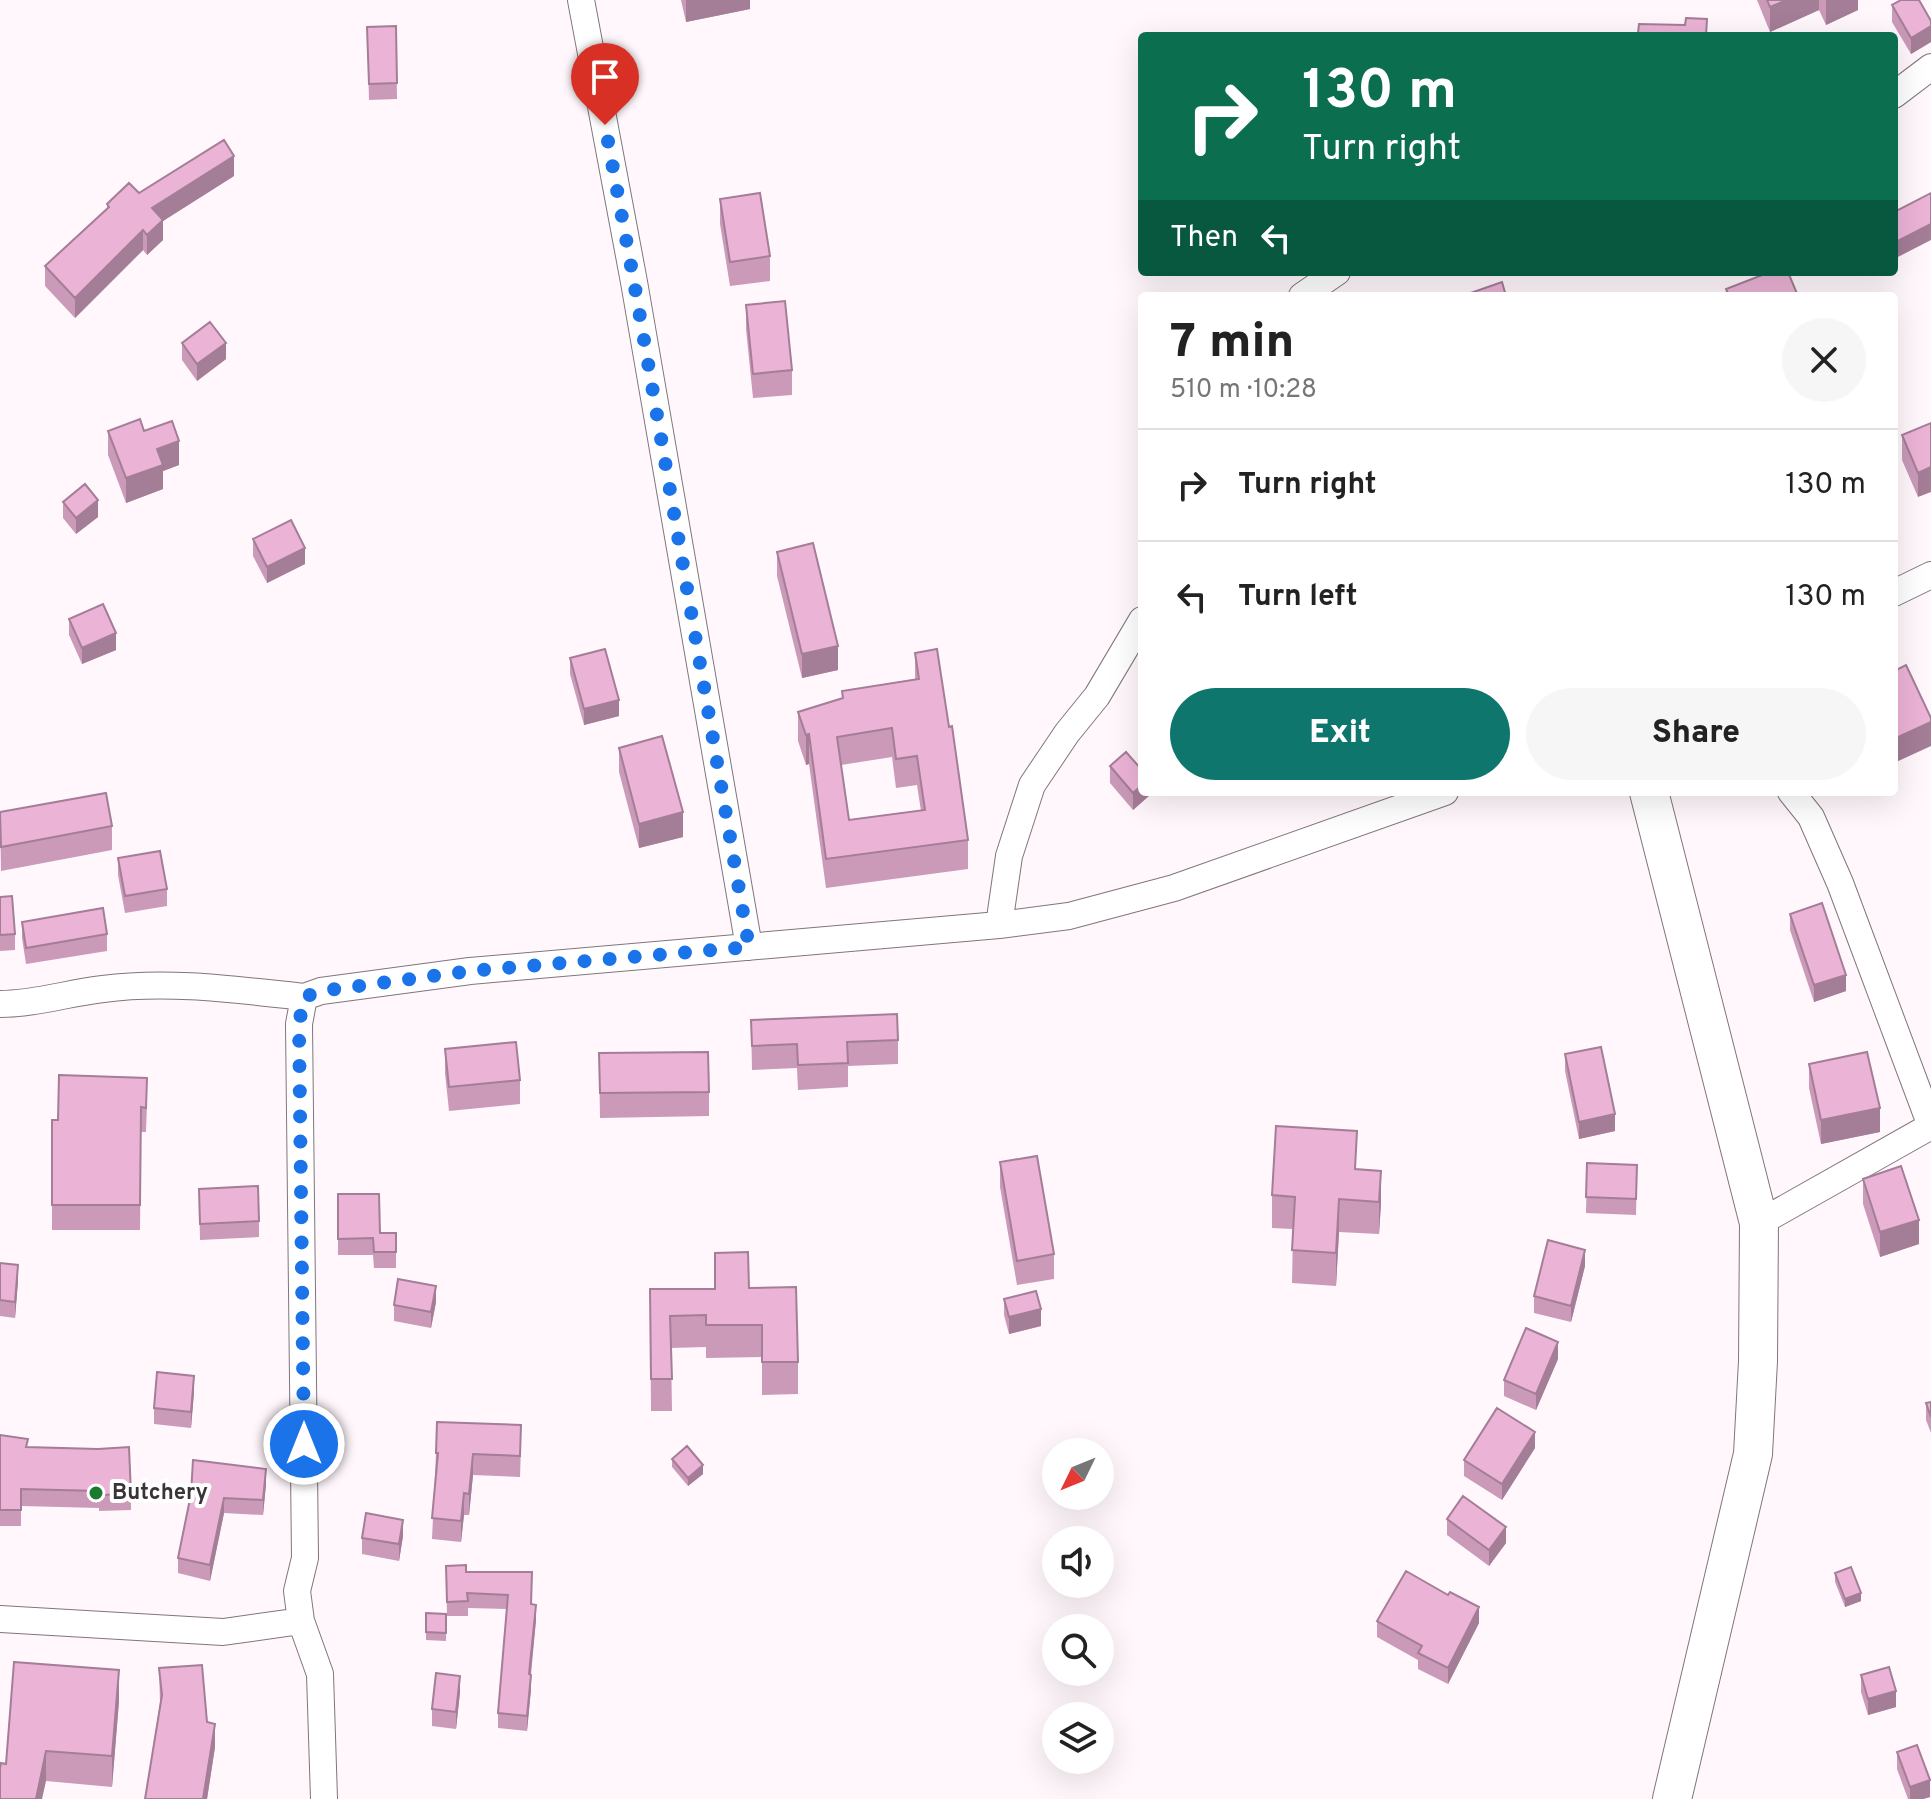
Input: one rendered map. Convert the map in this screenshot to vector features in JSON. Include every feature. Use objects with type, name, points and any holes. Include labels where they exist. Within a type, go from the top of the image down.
[{"type":"main road","points":[[1650,796],[1759,1223],[1758,1361],[1753,1454],[1672,1799]]},
{"type":"street","points":[[581,0],[634,282],[749,947]]},
{"type":"street","points":[[1898,92],[1931,67]]},
{"type":"street","points":[[1308,292],[1331,276]]},
{"type":"street","points":[[1898,591],[1931,575]]},
{"type":"street","points":[[999,925],[1009,856],[1032,785],[1067,733],[1097,696],[1138,627]]},
{"type":"street","points":[[0,1025],[10,1004],[105,988],[196,986],[304,997],[321,991],[470,971],[999,925],[1069,916],[1174,888],[1434,796]]},
{"type":"street","points":[[1759,1223],[1931,1126],[1840,883],[1811,817],[1794,796]]},
{"type":"street","points":[[304,997],[299,1024],[305,1558],[297,1591],[301,1621],[320,1674],[324,1799]]},
{"type":"street","points":[[0,1619],[223,1632],[301,1621]]},
{"type":"building","points":[[1767,0],[1787,0],[1770,7]]},
{"type":"building","points":[[1901,0],[1919,0],[1931,26],[1911,38],[1892,5]]},
{"type":"building","points":[[1686,18],[1707,19],[1706,32],[1638,32],[1639,24],[1685,25]]},
{"type":"building","points":[[396,26],[397,83],[369,84],[367,27]]},
{"type":"building","points":[[224,140],[234,156],[152,208],[163,220],[147,235],[143,230],[75,298],[45,266],[109,207],[107,204],[129,183],[139,193]]},
{"type":"building","points":[[760,193],[770,256],[730,262],[720,199]]},
{"type":"building","points":[[1931,193],[1931,224],[1898,241],[1898,210]]},
{"type":"building","points":[[1760,276],[1790,276],[1796,292],[1727,292],[1726,289]]},
{"type":"building","points":[[1502,282],[1505,292],[1473,292]]},
{"type":"building","points":[[785,301],[792,370],[753,374],[746,305]]},
{"type":"building","points":[[210,322],[226,343],[197,364],[182,343]]},
{"type":"building","points":[[140,419],[144,431],[172,421],[179,441],[157,449],[163,465],[126,478],[108,431]]},
{"type":"building","points":[[1931,423],[1931,467],[1918,473],[1902,435]]},
{"type":"building","points":[[85,484],[98,500],[76,518],[63,502]]},
{"type":"building","points":[[291,520],[305,548],[267,567],[253,539]]},
{"type":"building","points":[[813,543],[838,646],[802,654],[777,552]]},
{"type":"building","points":[[103,604],[116,633],[82,648],[69,619]]},
{"type":"building","points":[[605,649],[619,700],[584,709],[570,658]]},
{"type":"building","points":[[937,649],[949,727],[952,726],[968,840],[826,859],[809,734],[806,735],[798,712],[843,698],[842,691],[919,679],[915,653]],"holes":[[[892,728],[896,759],[917,756],[925,810],[849,820],[837,737]]]},
{"type":"building","points":[[1906,665],[1931,722],[1898,737],[1898,669]]},
{"type":"building","points":[[662,736],[683,812],[639,824],[619,748]]},
{"type":"building","points":[[1126,752],[1138,766],[1138,789],[1133,793],[1110,766]]},
{"type":"building","points":[[106,793],[112,826],[1,847],[0,812]]},
{"type":"building","points":[[160,851],[167,889],[125,896],[118,858]]},
{"type":"building","points":[[12,896],[15,934],[0,935],[0,897]]},
{"type":"building","points":[[1822,903],[1846,975],[1814,985],[1790,914]]},
{"type":"building","points":[[103,908],[107,934],[26,948],[22,922]]},
{"type":"building","points":[[897,1014],[898,1040],[847,1042],[848,1063],[798,1065],[797,1044],[752,1046],[751,1020]]},
{"type":"building","points":[[516,1042],[520,1080],[449,1087],[445,1049]]},
{"type":"building","points":[[1601,1047],[1615,1114],[1579,1122],[1565,1054]]},
{"type":"building","points":[[708,1052],[709,1092],[600,1093],[599,1053]]},
{"type":"building","points":[[1867,1052],[1880,1108],[1821,1120],[1809,1064]]},
{"type":"building","points":[[59,1075],[147,1078],[146,1108],[141,1107],[140,1205],[52,1205],[52,1120],[58,1120]]},
{"type":"building","points":[[1276,1126],[1357,1131],[1355,1169],[1381,1171],[1379,1202],[1339,1199],[1336,1253],[1292,1250],[1295,1197],[1272,1195]]},
{"type":"building","points":[[1037,1156],[1054,1254],[1017,1261],[1000,1162]]},
{"type":"building","points":[[1587,1163],[1637,1165],[1636,1199],[1586,1197]]},
{"type":"building","points":[[1901,1166],[1919,1220],[1880,1232],[1863,1179]]},
{"type":"building","points":[[258,1186],[259,1221],[200,1224],[199,1189]]},
{"type":"building","points":[[338,1194],[379,1194],[380,1233],[396,1233],[396,1252],[374,1252],[373,1238],[338,1239]]},
{"type":"building","points":[[1548,1240],[1585,1250],[1571,1306],[1534,1296]]},
{"type":"building","points":[[748,1252],[749,1288],[796,1287],[798,1362],[762,1362],[762,1325],[706,1325],[706,1315],[670,1316],[672,1379],[651,1379],[650,1289],[715,1289],[715,1253]]},
{"type":"building","points":[[0,1263],[18,1265],[15,1302],[0,1300]]},
{"type":"building","points":[[398,1279],[436,1286],[431,1312],[394,1305]]},
{"type":"building","points":[[1036,1291],[1041,1309],[1009,1317],[1004,1299]]},
{"type":"building","points":[[1526,1328],[1558,1342],[1536,1394],[1504,1380]]},
{"type":"building","points":[[157,1372],[194,1376],[191,1412],[154,1408]]},
{"type":"building","points":[[1497,1408],[1535,1432],[1502,1484],[1464,1460]]},
{"type":"building","points":[[437,1422],[521,1425],[520,1456],[473,1454],[469,1494],[464,1493],[461,1521],[432,1518],[438,1453]]},
{"type":"building","points":[[0,1435],[28,1439],[26,1447],[129,1447],[131,1494],[99,1495],[99,1491],[21,1489],[21,1510],[0,1510]]},
{"type":"building","points":[[687,1446],[703,1465],[688,1478],[672,1459]]},
{"type":"building","points":[[193,1460],[266,1469],[263,1500],[224,1498],[210,1565],[178,1558],[191,1494]]},
{"type":"building","points":[[1463,1496],[1506,1527],[1489,1550],[1447,1519]]},
{"type":"building","points":[[366,1513],[403,1520],[399,1544],[362,1538]]},
{"type":"building","points":[[466,1565],[466,1572],[532,1572],[531,1604],[536,1605],[527,1716],[498,1713],[508,1595],[467,1593],[468,1601],[447,1602],[446,1566]]},
{"type":"building","points":[[1851,1567],[1861,1593],[1845,1599],[1835,1573]]},
{"type":"building","points":[[1406,1571],[1448,1595],[1450,1592],[1479,1607],[1448,1668],[1418,1653],[1422,1646],[1377,1621]]},
{"type":"building","points":[[426,1613],[446,1614],[446,1633],[426,1632]]},
{"type":"building","points":[[14,1662],[119,1670],[112,1756],[46,1751],[36,1799],[0,1799],[0,1768],[1,1763],[6,1764]]},
{"type":"building","points":[[202,1665],[207,1722],[215,1724],[203,1799],[145,1799],[162,1695],[159,1668]]},
{"type":"building","points":[[1889,1667],[1896,1691],[1868,1699],[1861,1675]]},
{"type":"building","points":[[436,1673],[460,1676],[456,1712],[432,1709]]},
{"type":"building","points":[[1917,1745],[1930,1780],[1910,1787],[1897,1752]]},
{"type":"place","name":"Butchery","points":[[96,1493]]},
{"type":"route","points":[[304,1444],[299,1024],[304,997],[321,991],[470,971],[749,947],[605,125]]}]
